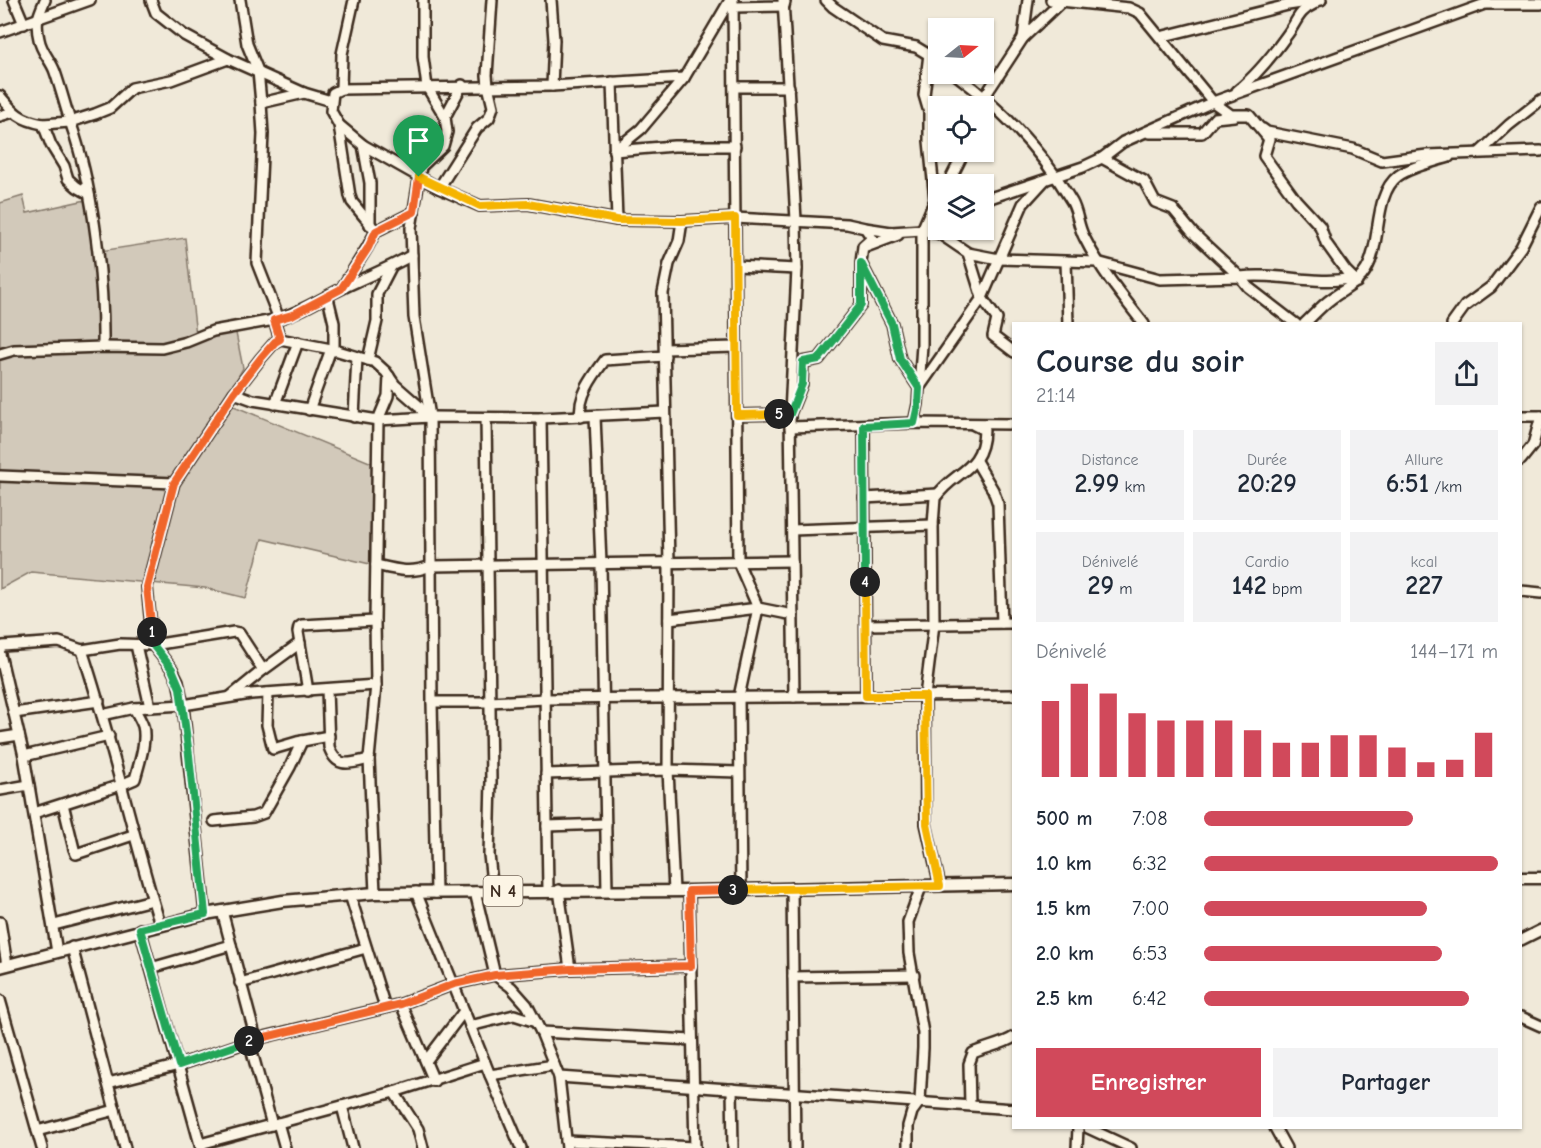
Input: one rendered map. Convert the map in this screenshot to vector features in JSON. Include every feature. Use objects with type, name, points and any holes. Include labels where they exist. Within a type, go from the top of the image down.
[{"type":"main road","points":[[1522,878],[1541,878]]},
{"type":"main road","name":"N 4","points":[[3,966],[140,929],[222,910],[350,895],[416,892],[689,891],[1012,884]]},
{"type":"street","points":[[14,0],[24,24]]},
{"type":"street","points":[[45,0],[36,20],[39,42],[44,55],[55,70],[88,193],[104,307],[103,347]]},
{"type":"street","points":[[0,32],[90,0]]},
{"type":"street","points":[[151,0],[156,13],[176,30],[228,58],[304,93],[331,101]]},
{"type":"street","points":[[240,0],[247,44],[258,71],[261,103],[257,263],[277,320],[280,339]]},
{"type":"street","points":[[341,89],[342,54],[354,0]]},
{"type":"street","points":[[423,0],[423,57],[426,87],[445,117],[447,132],[443,146],[425,161],[419,177],[411,228],[414,321],[428,417],[436,893]]},
{"type":"street","points":[[439,188],[477,128],[489,118],[493,107],[487,75],[492,0]]},
{"type":"street","points":[[551,0],[554,40],[552,86]]},
{"type":"street","points":[[826,0],[883,41],[916,47],[928,53]]},
{"type":"street","points":[[1023,38],[1028,0]]},
{"type":"street","points":[[1051,0],[1129,8],[1140,13],[1214,102],[1231,115],[1249,115],[1267,132],[1353,149],[1382,161],[1427,154],[1541,151]]},
{"type":"street","points":[[969,84],[985,96],[1023,38],[1063,0]]},
{"type":"street","points":[[1160,37],[1288,5],[1321,0]]},
{"type":"street","points":[[1230,96],[1260,71],[1295,24],[1303,9],[1321,0]]},
{"type":"street","points":[[732,2],[784,2],[797,269],[790,414],[794,697]]},
{"type":"street","points":[[614,151],[641,129],[684,78],[732,2]]},
{"type":"street","points":[[732,2],[738,562],[758,608],[739,697],[741,890]]},
{"type":"street","points":[[994,197],[1102,158],[1123,142],[1214,102],[1485,4],[1541,4]]},
{"type":"street","points":[[0,96],[13,112],[27,121],[42,124],[70,122],[110,108],[132,88],[171,80],[228,58]]},
{"type":"street","points":[[928,62],[924,95],[929,112],[935,174]]},
{"type":"street","points":[[445,117],[465,86],[487,75]]},
{"type":"street","points":[[684,78],[552,86],[341,89],[333,93],[331,111],[339,124],[363,145],[439,188],[480,206],[528,204],[617,220],[682,221],[735,218],[796,220],[847,224],[891,232],[925,231],[940,234],[968,252],[999,259],[1097,262],[1160,279],[1271,274],[1303,280],[1355,280]]},
{"type":"street","points":[[612,82],[617,220]]},
{"type":"street","points":[[734,87],[789,87]]},
{"type":"street","points":[[261,103],[304,93]]},
{"type":"street","points":[[1480,152],[1509,124],[1541,100]]},
{"type":"street","points":[[994,105],[1020,131],[1055,176],[1074,205],[1082,233],[1097,262],[1142,322]]},
{"type":"street","points":[[0,116],[13,112]]},
{"type":"street","points":[[1144,134],[1202,133],[1215,118],[1249,115]]},
{"type":"street","points":[[1249,115],[1269,140],[1264,156],[1296,200],[1320,226],[1326,243],[1355,280]]},
{"type":"street","points":[[42,124],[68,179],[88,193]]},
{"type":"street","points":[[339,124],[350,196],[352,202],[373,228]]},
{"type":"street","points":[[341,289],[368,248],[373,228],[370,183],[363,145]]},
{"type":"street","points":[[614,151],[674,146],[735,146]]},
{"type":"street","points":[[1306,322],[1366,270],[1374,253],[1383,200],[1392,181],[1400,175],[1457,154]]},
{"type":"street","points":[[1102,158],[1144,181],[1155,202],[1173,209],[1192,232],[1248,287],[1293,322]]},
{"type":"street","points":[[919,388],[982,298],[1023,204],[1045,180]]},
{"type":"street","points":[[1453,322],[1465,306],[1491,287],[1521,247],[1541,207]]},
{"type":"street","points":[[373,228],[414,212]]},
{"type":"street","points":[[674,891],[669,771],[669,563],[663,293],[669,264],[679,241],[682,221]]},
{"type":"street","points":[[914,423],[918,405],[925,231],[928,223]]},
{"type":"street","points":[[790,414],[802,384],[803,362],[819,359],[861,305],[863,246],[872,238],[865,228]]},
{"type":"street","points":[[908,231],[865,247],[861,263],[892,324],[900,359],[919,388]]},
{"type":"street","points":[[968,252],[982,298],[997,319],[993,336],[1012,350]]},
{"type":"street","points":[[0,354],[14,350],[162,348],[213,332],[292,315],[412,255]]},
{"type":"street","points":[[1066,261],[1068,322]]},
{"type":"street","points":[[736,266],[797,269]]},
{"type":"street","points":[[368,360],[377,321],[377,294],[391,267]]},
{"type":"street","points":[[309,410],[333,350],[334,323],[328,298]]},
{"type":"street","points":[[205,914],[183,705],[178,681],[172,669],[153,645],[147,587],[174,483],[234,393],[261,358],[280,339],[333,350],[368,360],[382,367],[395,386],[419,406],[428,417]]},
{"type":"street","points":[[275,404],[298,342]]},
{"type":"street","points":[[581,417],[579,407],[582,398],[604,360],[736,347]]},
{"type":"street","points":[[354,417],[357,357]]},
{"type":"street","points":[[375,893],[369,759],[376,686],[378,420],[388,396],[389,376]]},
{"type":"street","points":[[234,393],[253,400],[378,420],[428,417],[581,417],[665,412]]},
{"type":"street","points":[[737,415],[790,414]]},
{"type":"street","points":[[595,416],[602,564],[607,891]]},
{"type":"street","points":[[1522,416],[1541,416],[1533,445],[1522,459]]},
{"type":"street","points":[[486,418],[492,781],[489,855],[493,892]]},
{"type":"street","points":[[541,418],[547,826],[554,891],[570,969]]},
{"type":"street","points":[[790,427],[914,423],[1012,424]]},
{"type":"street","points":[[940,886],[927,824],[925,696],[934,624],[933,525],[935,498],[976,461],[982,449],[984,430],[974,425]]},
{"type":"street","points":[[864,426],[866,696]]},
{"type":"street","points":[[976,461],[993,490],[998,504],[1002,623]]},
{"type":"street","points":[[0,476],[174,483]]},
{"type":"street","points":[[864,498],[938,494]]},
{"type":"street","points":[[792,530],[933,525]]},
{"type":"street","points":[[376,565],[399,571],[417,571],[431,566],[792,561]]},
{"type":"street","points":[[1522,591],[1541,593]]},
{"type":"street","points":[[669,619],[758,608],[793,615]]},
{"type":"street","points":[[308,691],[299,627],[375,621]]},
{"type":"street","points":[[866,625],[1012,623]]},
{"type":"street","points":[[0,649],[3,646],[59,642],[82,650],[120,644],[153,645],[239,633],[263,670]]},
{"type":"street","points":[[229,698],[300,643]]},
{"type":"street","points":[[136,645],[150,707]]},
{"type":"street","points":[[82,650],[109,736],[133,835],[160,924]]},
{"type":"street","points":[[0,654],[24,756],[57,952]]},
{"type":"street","points":[[102,715],[134,708],[183,705],[268,693],[376,686]]},
{"type":"street","points":[[327,689],[329,747],[332,756],[337,761],[350,764],[369,759]]},
{"type":"street","points":[[268,693],[267,725],[273,748],[329,736]]},
{"type":"street","points":[[432,702],[1012,695]]},
{"type":"street","points":[[14,713],[99,701]]},
{"type":"street","points":[[34,813],[135,779],[141,760],[143,728],[134,708]]},
{"type":"street","points":[[0,738],[19,735]]},
{"type":"street","points":[[24,756],[109,736]]},
{"type":"street","points":[[213,821],[253,817],[264,813],[302,741]]},
{"type":"street","points":[[546,774],[739,772]]},
{"type":"street","points":[[0,790],[29,785]]},
{"type":"street","points":[[63,804],[76,854],[133,835]]},
{"type":"street","points":[[547,826],[606,824]]},
{"type":"street","points":[[908,1148],[908,1126],[912,1112],[920,1101],[923,1033],[909,953],[908,922],[921,887]]},
{"type":"street","points":[[792,888],[795,1148]]},
{"type":"street","points":[[475,892],[495,975],[511,987],[527,1005],[541,1032],[559,1077],[566,1145],[694,1148],[689,891]]},
{"type":"street","points":[[416,892],[522,1148]]},
{"type":"street","points":[[350,895],[385,1007]]},
{"type":"street","points":[[54,925],[152,900]]},
{"type":"street","points":[[222,910],[252,1040],[275,1124],[285,1148]]},
{"type":"street","points":[[0,922],[3,966]]},
{"type":"street","points":[[140,929],[200,1146],[434,1081],[485,1063]]},
{"type":"street","points":[[1522,940],[1541,930]]},
{"type":"street","points":[[151,968],[231,945]]},
{"type":"street","points":[[72,947],[125,1148]]},
{"type":"street","points":[[240,983],[366,948]]},
{"type":"street","points":[[108,1083],[179,1065],[252,1040],[401,1004],[454,984],[495,975],[570,969],[691,966]]},
{"type":"street","points":[[793,977],[914,975]]},
{"type":"street","points":[[0,1000],[42,1148]]},
{"type":"street","points":[[401,1004],[434,1081]]},
{"type":"street","points":[[426,1061],[464,1011]]},
{"type":"street","points":[[470,1026],[514,1015],[536,1022]]},
{"type":"street","points":[[1522,1017],[1541,1026]]},
{"type":"street","points":[[541,1032],[692,1040]]},
{"type":"street","points":[[970,1105],[969,1064],[973,1053],[1012,1038]]},
{"type":"street","points":[[490,1075],[554,1065]]},
{"type":"street","points":[[559,1077],[1012,1109]]},
{"type":"street","points":[[732,1089],[733,1148]]},
{"type":"street","points":[[394,1092],[418,1129],[423,1148]]},
{"type":"street","points":[[342,1106],[353,1148]]},
{"type":"street","points":[[37,1131],[115,1110]]},
{"type":"street","points":[[1077,1148],[1078,1129]]},
{"type":"street","points":[[1090,1129],[1131,1148]]},
{"type":"street","points":[[1276,1129],[1286,1148]]},
{"type":"shaded area","points":[[23,196],[27,213],[86,200],[94,252],[185,238],[196,335],[235,328],[243,368],[224,402],[372,463],[370,564],[262,539],[246,598],[205,588],[31,572],[0,589],[0,203]]},
{"type":"route","points":[[419,177],[480,206],[528,204],[617,220],[682,221],[735,218],[737,415],[790,414],[802,384],[803,362],[819,359],[861,305],[861,263],[892,324],[900,359],[919,388],[914,423],[864,426],[866,696],[925,696],[927,824],[940,886],[689,891],[691,966],[570,969],[495,975],[454,984],[401,1004],[256,1039],[179,1065],[140,929],[205,914],[180,688],[172,669],[153,645],[147,587],[174,483],[234,393],[261,358],[280,339],[274,320],[292,315],[328,298],[341,289],[368,248],[376,231],[414,212],[419,177]]}]
